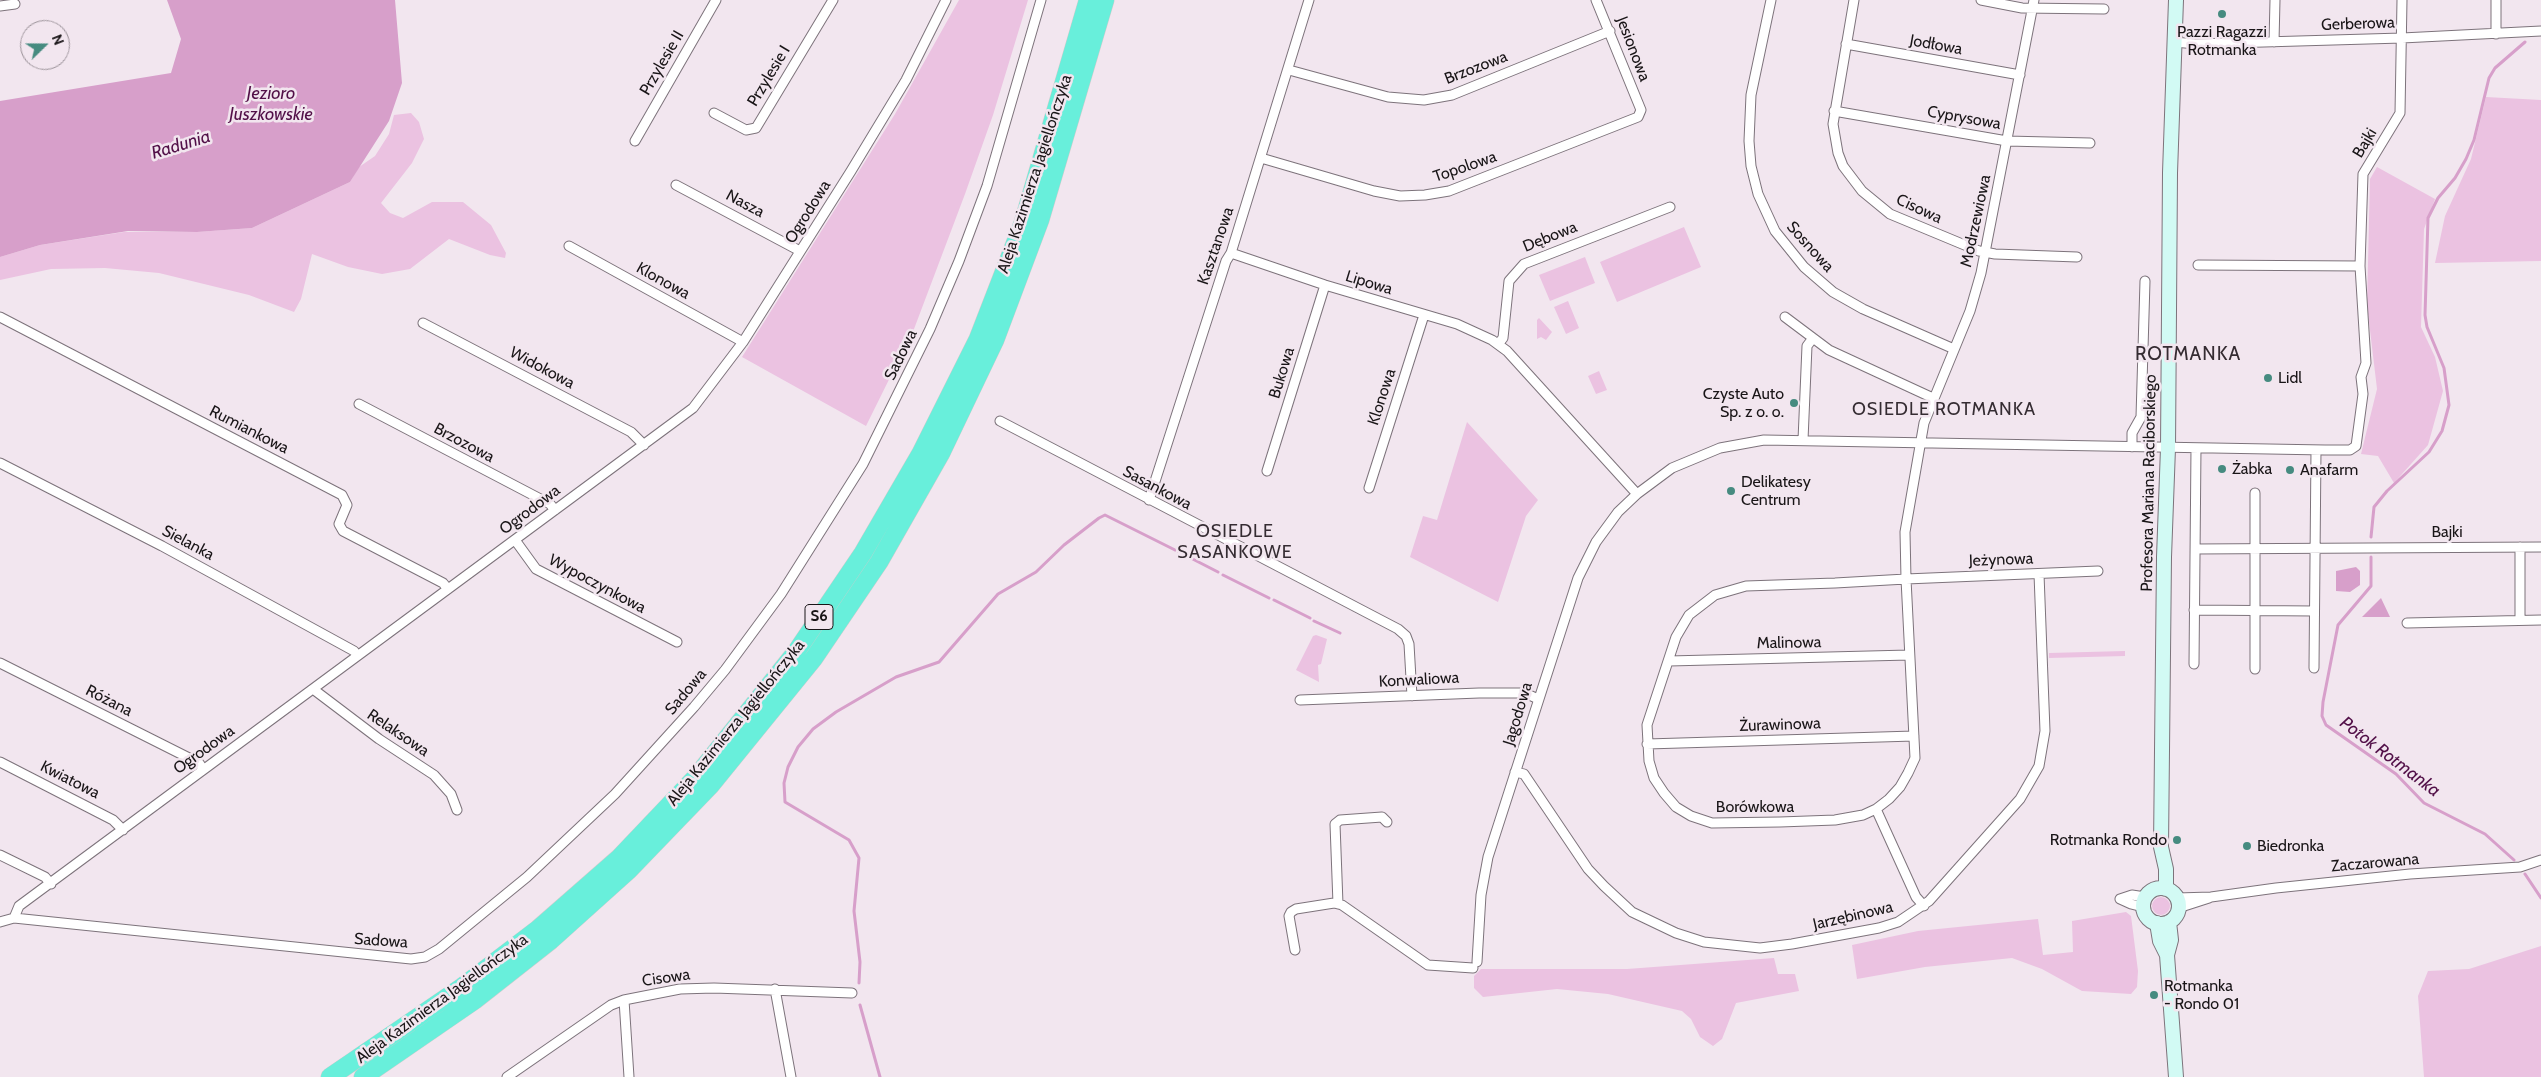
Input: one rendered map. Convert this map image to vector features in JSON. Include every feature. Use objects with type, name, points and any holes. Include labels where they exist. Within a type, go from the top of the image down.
[{"type":"highway","name":"Aleja Kazimierza Jagiellończyka","points":[[330,1077],[462,987],[531,935],[619,858],[696,777],[796,652],[863,553],[921,453],[978,339],[1022,223],[1088,0]]},
{"type":"highway","name":"Aleja Kazimierza Jagiellończyka","points":[[363,1077],[475,1000],[550,941],[629,870],[710,786],[814,658],[878,562],[941,453],[995,340],[1040,220],[1105,0]]},
{"type":"main road","name":"Profesora Mariana Raciborskiego","points":[[2161,898],[2166,869],[2161,847],[2168,448],[2170,173],[2176,0]]},
{"type":"main road","points":[[2163,923],[2147,918],[2161,898],[2177,914],[2163,923],[2160,942],[2167,955],[2176,1077]]},
{"type":"street","name":"Przylesie II","points":[[635,141],[716,0]]},
{"type":"street","name":"Przylesie I","points":[[714,113],[746,130],[756,128],[833,0]]},
{"type":"street","name":"Ogrodowa","points":[[14,918],[19,906],[694,408],[743,342],[800,252],[906,80],[946,0]]},
{"type":"street","name":"Sadowa","points":[[14,918],[411,959],[425,956],[439,949],[527,877],[615,794],[725,670],[781,594],[863,464],[930,329],[959,261],[987,186],[1041,0]]},
{"type":"street","name":"Kasztanowa","points":[[1149,500],[1226,261],[1231,253],[1309,0]]},
{"type":"street","name":"Jesionowa","points":[[1596,0],[1640,110]]},
{"type":"street","name":"Sosnowa","points":[[1771,0],[1751,95],[1748,141],[1751,166],[1758,194],[1775,231],[1804,267],[1833,292],[1863,309],[1954,349]]},
{"type":"street","name":"Cisowa","points":[[1854,0],[1834,111],[1834,136],[1843,166],[1862,191],[1890,214],[1985,252],[2077,257]]},
{"type":"street","points":[[1981,0],[2104,8]]},
{"type":"street","points":[[2274,42],[2275,0]]},
{"type":"street","name":"Bajki","points":[[1921,441],[2316,450],[2350,450],[2356,446],[2363,394],[2361,377],[2366,363],[2360,266],[2363,174],[2400,113],[2402,0]]},
{"type":"street","points":[[2496,0],[2496,34]]},
{"type":"street","points":[[0,6],[15,4]]},
{"type":"street","name":"Modrzewiowa","points":[[1921,441],[1924,423],[1933,398],[1973,301],[2008,141],[2034,4]]},
{"type":"street","name":"Brzozowa","points":[[1288,70],[1388,97],[1424,100],[1452,95],[1610,31]]},
{"type":"street","name":"Gerberowa","points":[[2175,42],[2274,42],[2541,31]]},
{"type":"street","name":"Jodłowa","points":[[1846,44],[2020,75]]},
{"type":"street","name":"Topolowa","points":[[1261,158],[1374,191],[1400,196],[1437,194],[1638,117],[1640,110]]},
{"type":"street","name":"Cyprysowa","points":[[1834,111],[2008,141],[2090,143]]},
{"type":"street","name":"Nasza","points":[[676,185],[800,252]]},
{"type":"street","name":"Dębowa","points":[[1498,344],[1503,338],[1509,281],[1524,264],[1670,208]]},
{"type":"street","name":"Klonowa","points":[[569,246],[743,342]]},
{"type":"street","name":"Lipowa","points":[[1231,253],[1325,285],[1466,327],[1498,344],[1637,494]]},
{"type":"street","points":[[2198,265],[2360,266]]},
{"type":"street","points":[[2132,447],[2132,433],[2141,417],[2144,281]]},
{"type":"street","name":"Bukowa","points":[[1267,471],[1325,285]]},
{"type":"street","name":"Klonowa","points":[[1369,488],[1424,315]]},
{"type":"street","name":"Rumiankowa","points":[[0,317],[342,495],[347,505],[339,524],[343,532],[443,583],[448,589]]},
{"type":"street","points":[[1785,317],[1829,350],[1933,398]]},
{"type":"street","name":"Widokowa","points":[[423,323],[632,432],[644,445]]},
{"type":"street","points":[[1803,440],[1807,346],[1813,338]]},
{"type":"street","name":"Brzozowa","points":[[359,404],[550,504],[555,510]]},
{"type":"street","name":"Sasankowa","points":[[1000,421],[1398,629],[1406,636],[1409,644],[1412,696]]},
{"type":"street","name":"Jagodowa","points":[[1338,904],[1428,965],[1475,965],[1480,904],[1488,857],[1573,592],[1585,562],[1610,522],[1637,494],[1681,463],[1720,448],[1759,440],[1921,441]]},
{"type":"street","name":"Borówkowa","points":[[1906,579],[1746,586],[1729,589],[1715,595],[1689,615],[1676,636],[1647,725],[1649,761],[1654,778],[1664,794],[1684,811],[1712,823],[1836,820],[1863,815],[1876,809],[1900,788],[1915,758],[1905,532],[1921,441]]},
{"type":"street","points":[[2194,664],[2196,448]]},
{"type":"street","points":[[2314,668],[2316,450]]},
{"type":"street","name":"Sielanka","points":[[0,463],[162,546],[354,651],[358,656]]},
{"type":"street","points":[[2255,493],[2255,669]]},
{"type":"street","name":"Wypoczynkowa","points":[[515,540],[536,569],[676,642]]},
{"type":"street","points":[[2520,547],[2520,620]]},
{"type":"street","name":"Bajki","points":[[2195,549],[2541,547]]},
{"type":"street","name":"Jeżynowa","points":[[1906,579],[2098,571]]},
{"type":"street","name":"Jarzębinowa","points":[[1515,772],[1524,774],[1588,869],[1604,886],[1632,912],[1676,933],[1704,942],[1760,948],[1879,928],[1898,922],[1924,906],[2020,798],[2039,766],[2045,731],[2039,574]]},
{"type":"street","points":[[2194,610],[2314,611]]},
{"type":"street","points":[[2407,623],[2541,620]]},
{"type":"street","name":"Malinowa","points":[[1669,661],[1909,656]]},
{"type":"street","name":"Różana","points":[[0,663],[199,763],[203,769]]},
{"type":"street","name":"Relaksowa","points":[[312,689],[379,739],[434,776],[451,794],[457,810]]},
{"type":"street","name":"Konwaliowa","points":[[1300,700],[1525,693],[1538,699]]},
{"type":"street","name":"Żurawinowa","points":[[1647,744],[1914,736]]},
{"type":"street","name":"Kwiatowa","points":[[0,762],[113,820],[123,830]]},
{"type":"street","points":[[1876,809],[1916,897],[1924,906]]},
{"type":"street","points":[[1295,950],[1289,916],[1291,912],[1338,904],[1335,824],[1340,820],[1382,817],[1387,822]]},
{"type":"street","points":[[0,855],[46,877],[51,884]]},
{"type":"street","name":"Zaczarowana","points":[[2161,898],[2211,897],[2400,875],[2520,867],[2541,860]]},
{"type":"street","points":[[0,922],[14,918]]},
{"type":"street","points":[[775,988],[791,1077]]},
{"type":"street","name":"Cisowa","points":[[507,1077],[612,1005],[624,1000],[680,989],[775,988],[852,994]]},
{"type":"street","points":[[624,1000],[629,1077]]},
{"type":"shaded area","points":[[959,0],[1028,0],[993,115],[914,329],[866,426],[742,357],[895,114]]},
{"type":"shaded area","points":[[2486,97],[2541,100],[2541,261],[2435,263],[2445,216],[2471,159]]},
{"type":"shaded area","points":[[411,113],[419,122],[424,139],[412,163],[381,203],[390,213],[403,218],[432,202],[463,202],[491,225],[506,253],[505,258],[490,255],[449,239],[410,269],[382,274],[348,267],[312,254],[301,299],[294,312],[249,295],[159,273],[105,268],[51,269],[0,280],[0,257],[40,245],[124,232],[197,232],[252,228],[350,182],[359,167],[375,156],[389,134],[394,115]]},
{"type":"shaded area","points":[[2377,167],[2435,199],[2424,229],[2421,327],[2435,357],[2443,391],[2428,445],[2394,483],[2378,456],[2361,454],[2377,389],[2367,305],[2370,179]]},
{"type":"shaded area","points":[[1684,227],[1701,267],[1617,302],[1600,262]]},
{"type":"shaded area","points":[[1585,257],[1595,283],[1550,301],[1539,275]]},
{"type":"shaded area","points":[[1568,301],[1579,328],[1566,334],[1554,307]]},
{"type":"shaded area","points":[[1539,318],[1552,332],[1546,340],[1541,337],[1537,339],[1537,320]]},
{"type":"shaded area","points":[[1599,371],[1607,390],[1596,394],[1588,376]]},
{"type":"shaded area","points":[[1467,422],[1538,500],[1526,516],[1498,602],[1410,557],[1423,516],[1437,520]]},
{"type":"shaded area","points":[[1316,635],[1327,639],[1321,664],[1318,665],[1319,682],[1296,670],[1313,636]]},
{"type":"shaded area","points":[[2125,651],[2125,656],[2049,658],[2049,653]]},
{"type":"shaded area","points":[[2161,897],[2167,900],[2170,906],[2167,912],[2161,915],[2155,912],[2152,906],[2155,900]]},
{"type":"shaded area","points":[[2126,912],[2131,916],[2138,971],[2137,987],[2131,994],[2082,991],[2042,969],[2012,958],[1925,967],[1857,979],[1852,945],[1918,931],[2038,919],[2043,955],[2073,952],[2072,921]]},
{"type":"shaded area","points":[[2541,946],[2541,1077],[2424,1077],[2418,996],[2428,971],[2469,969]]},
{"type":"shaded area","points":[[1774,958],[1778,974],[1795,974],[1799,991],[1736,1003],[1722,1039],[1713,1046],[1700,1037],[1691,1019],[1682,1011],[1608,994],[1557,989],[1483,997],[1474,988],[1474,976],[1481,969],[1627,969]]},
{"type":"water","name":"Jezioro Juszkowskie","points":[[167,0],[395,0],[402,83],[389,121],[350,182],[252,228],[197,232],[128,231],[40,245],[0,257],[0,101],[171,73],[181,39]]},
{"type":"water","points":[[2356,567],[2360,571],[2360,585],[2350,592],[2336,591],[2336,571]]},
{"type":"water","points":[[2381,598],[2390,617],[2362,617]]},
{"type":"waterway","name":"Potok Rotmanka","points":[[2371,537],[2374,507],[2387,491],[2429,452],[2442,431],[2449,405],[2444,368],[2427,327],[2425,315],[2428,218],[2438,198],[2455,178],[2466,159],[2474,140],[2489,78],[2495,68],[2525,42]]},
{"type":"waterway","points":[[859,983],[860,962],[854,911],[859,858],[849,840],[785,802],[784,783],[788,767],[798,747],[813,729],[836,712],[896,677],[939,662],[998,594],[1036,572],[1064,545],[1099,518],[1105,515],[1175,550]]},
{"type":"waterway","points":[[1179,552],[1218,572]]},
{"type":"waterway","name":"Potok Rotmanka","points":[[2371,557],[2371,586],[2338,625],[2323,702],[2322,716],[2326,725],[2396,774],[2424,803],[2485,834],[2514,860]]},
{"type":"waterway","points":[[1223,575],[1269,598]]},
{"type":"waterway","points":[[1274,600],[1310,618]]},
{"type":"waterway","points":[[1314,621],[1340,633]]},
{"type":"waterway","name":"Potok Rotmanka","points":[[2525,874],[2541,898]]},
{"type":"waterway","points":[[860,1005],[880,1077]]},
{"type":"place","name":"Pazzi Ragazzi Rotmanka","points":[[2222,14]]},
{"type":"place","name":"Lidl","points":[[2268,378]]},
{"type":"place","name":"Czyste Auto Sp. z o. o.","points":[[1794,403]]},
{"type":"place","name":"Żabka","points":[[2222,469]]},
{"type":"place","name":"Anafarm","points":[[2290,470]]},
{"type":"place","name":"Delikatesy Centrum","points":[[1731,491]]},
{"type":"place","name":"Rotmanka Rondo","points":[[2177,840]]},
{"type":"place","name":"Biedronka","points":[[2247,846]]},
{"type":"place","name":"Rotmanka - Rondo 01","points":[[2154,995]]},
{"type":"district","name":"ROTMANKA","points":[[2188,354]]},
{"type":"district","name":"OSIEDLE ROTMANKA","points":[[1944,410]]},
{"type":"district","name":"OSIEDLE SASANKOWE","points":[[1235,542]]},
{"type":"water label","name":"Radunia","points":[[181,145]]}]
